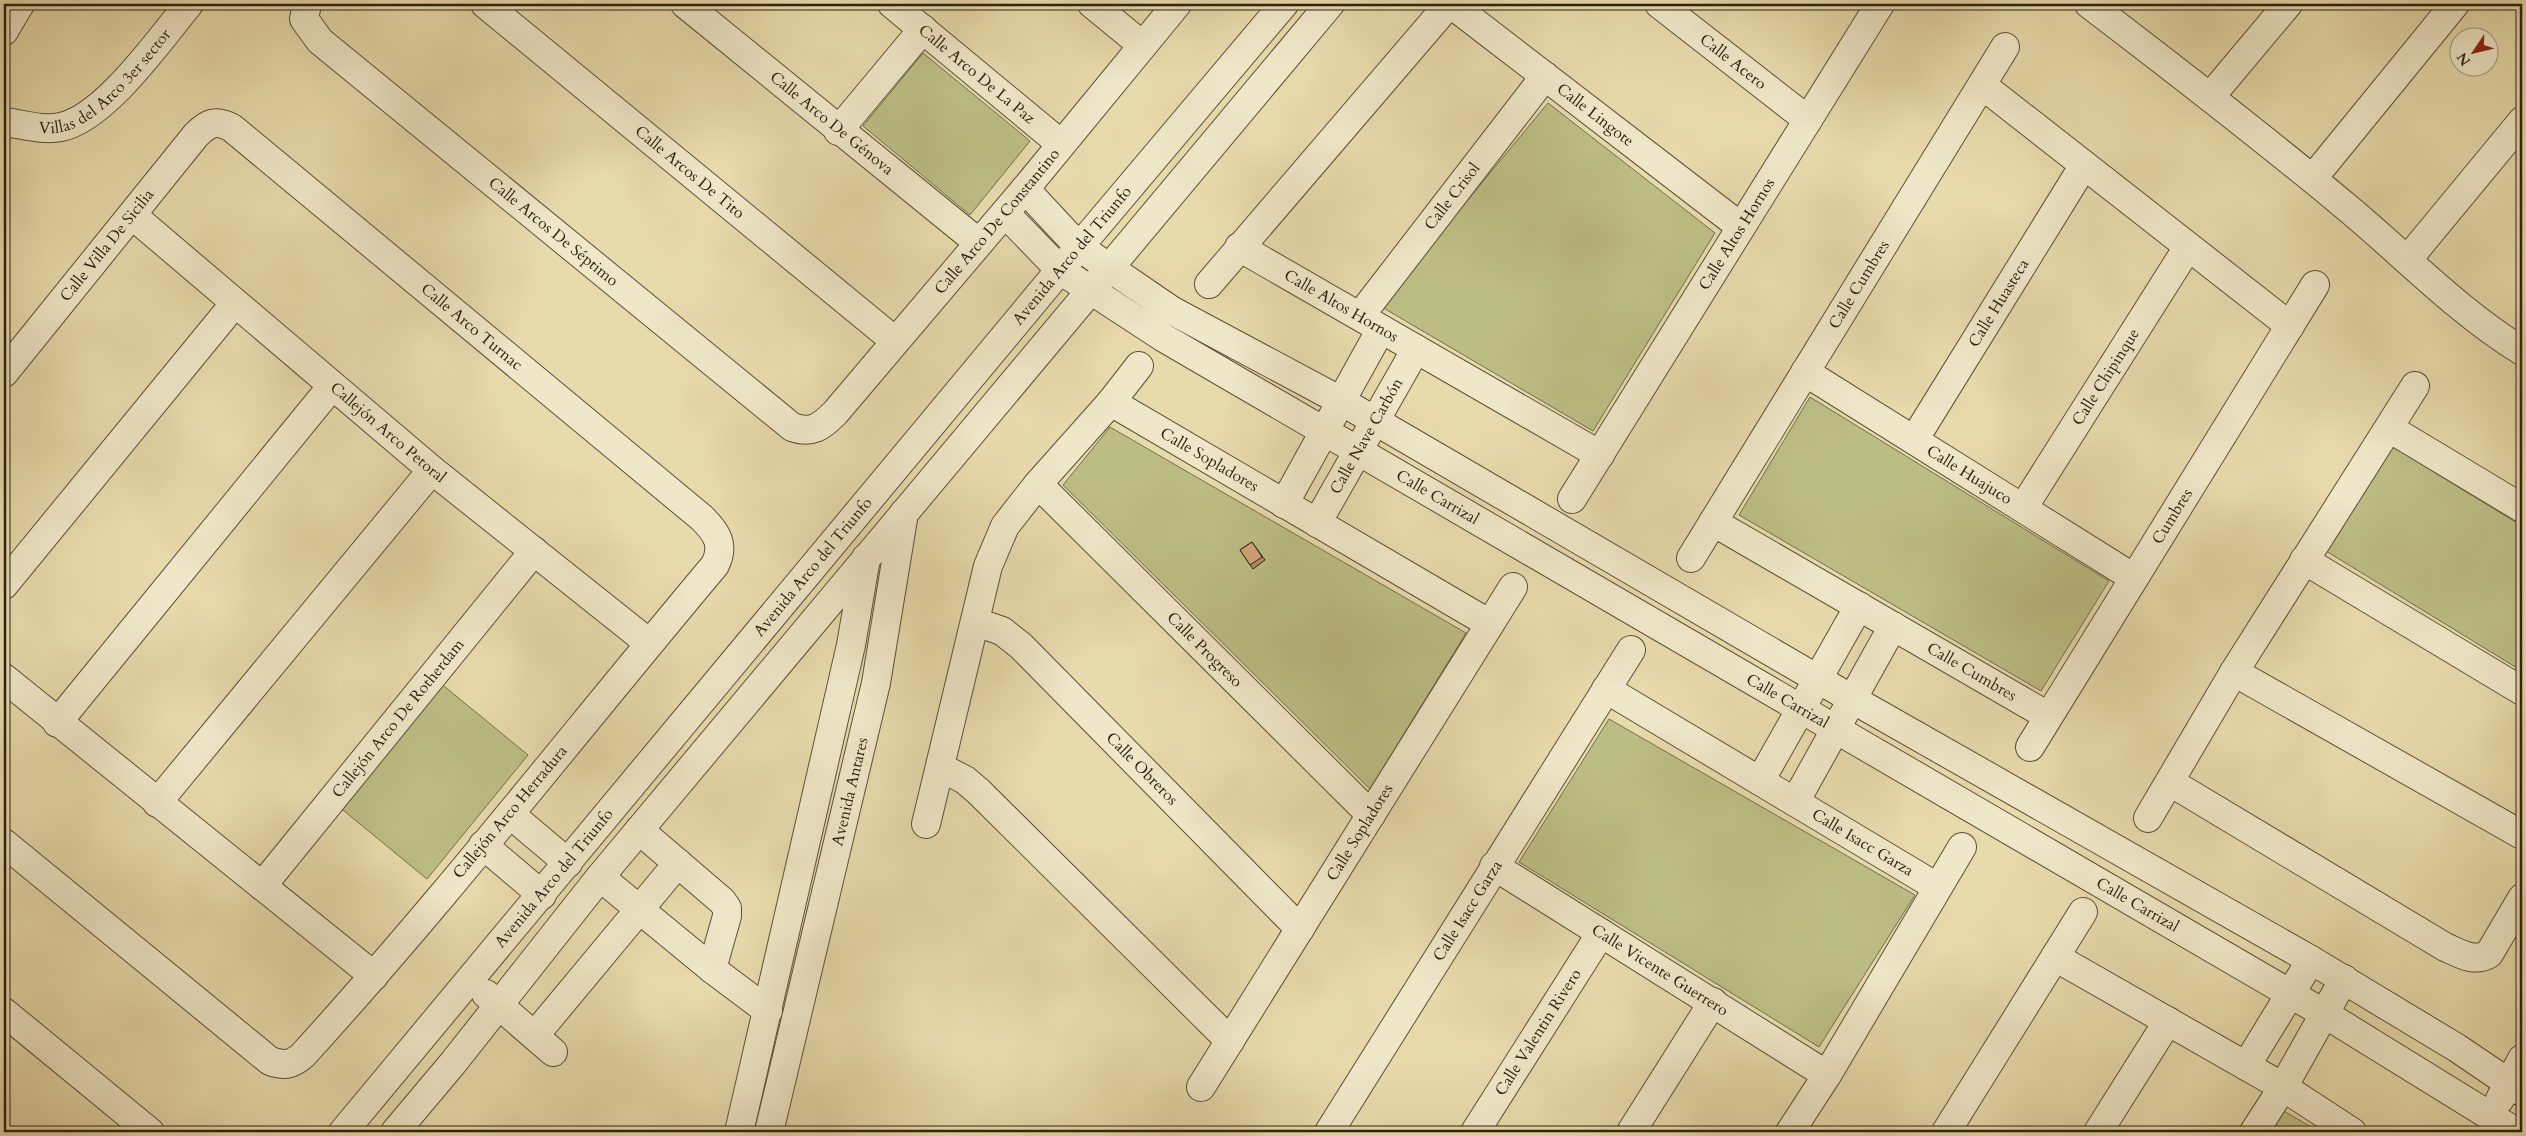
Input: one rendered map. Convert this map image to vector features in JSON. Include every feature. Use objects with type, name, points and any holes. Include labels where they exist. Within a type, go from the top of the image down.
[{"type":"street","points":[[4,31],[20,4]]},
{"type":"street","name":"Villas del Arco 3er sector","points":[[4,122],[28,127],[61,127],[90,114],[107,99],[189,4]]},
{"type":"street","name":"Calle Arcos De Tito","points":[[485,4],[895,341]]},
{"type":"street","name":"Calle Arco De Génova","points":[[685,4],[838,131],[979,243]]},
{"type":"street","name":"Calle Arco De La Paz","points":[[892,4],[1061,144]]},
{"type":"street","points":[[1092,4],[1142,45]]},
{"type":"street","name":"Calle Arco De Constantino","points":[[811,431],[823,425],[835,413],[1005,213],[1177,4]]},
{"type":"street","name":"Avenida Arco del Triunfo","points":[[343,1132],[1079,247],[1284,4]]},
{"type":"street","name":"Avenida Arco del Triunfo","points":[[395,1132],[600,877],[1330,4]]},
{"type":"street","points":[[1209,284],[1450,4]]},
{"type":"street","name":"Calle Lingote","points":[[1450,4],[1741,227]]},
{"type":"street","name":"Calle Acero","points":[[1659,4],[1808,120]]},
{"type":"street","points":[[2089,4],[2117,12],[2210,97],[2313,178],[2458,304],[2522,351]]},
{"type":"street","points":[[2210,97],[2288,4]]},
{"type":"street","points":[[2313,178],[2455,4]]},
{"type":"street","name":"Calle Altos Hornos","points":[[1572,499],[1808,120],[1873,6]]},
{"type":"street","name":"Calle Arcos De Séptimo","points":[[306,11],[320,41],[784,421],[792,427],[811,431]]},
{"type":"street","points":[[838,131],[923,29]]},
{"type":"street","name":"Calle Cumbres","points":[[1690,558],[2005,47]]},
{"type":"street","name":"Calle Crisol","points":[[1371,323],[1545,76]]},
{"type":"street","points":[[1982,85],[2290,326]]},
{"type":"street","points":[[2408,259],[2522,121]]},
{"type":"street","name":"Calle Villa De Sicilia","points":[[4,373],[196,135],[214,122]]},
{"type":"street","name":"Calle Arco Turnac","points":[[214,122],[222,122],[232,128],[505,354],[702,518],[713,529],[720,542]]},
{"type":"street","name":"Calle Huasteca","points":[[1914,440],[2084,165]]},
{"type":"street","name":"Calle Carrizal","points":[[1025,189],[1079,247],[1171,310],[1375,421],[1852,699],[2344,979],[2457,1048],[2515,1087]]},
{"type":"street","name":"Calle Carrizal","points":[[1005,213],[1060,270],[1164,338],[1837,728],[2325,1014],[2489,1124],[2516,1132]]},
{"type":"street","name":"Callejón Arco Petoral","points":[[132,215],[432,470],[649,643]]},
{"type":"street","name":"Calle Chipinque","points":[[2023,508],[2188,246]]},
{"type":"street","name":"Calle Altos Hornos","points":[[1239,247],[1600,455]]},
{"type":"street","name":"Cumbres","points":[[2030,747],[2315,286]]},
{"type":"street","points":[[4,585],[235,303]]},
{"type":"street","points":[[1284,504],[1341,402],[1371,323]]},
{"type":"street","name":"Calle Nave Carbón","points":[[1317,523],[1416,349]]},
{"type":"street","points":[[926,824],[995,545],[1004,526],[1038,484],[1111,402],[1139,366]]},
{"type":"street","name":"Calle Huajuco","points":[[1805,372],[2134,578]]},
{"type":"street","points":[[57,723],[332,386]]},
{"type":"street","points":[[2148,818],[2234,672],[2415,386]]},
{"type":"street","name":"Calle Sopladores","points":[[1111,402],[1490,624]]},
{"type":"street","points":[[2388,428],[2522,508]]},
{"type":"street","name":"Avenida Antares","points":[[769,1132],[876,683],[913,448]]},
{"type":"street","points":[[157,803],[432,470]]},
{"type":"street","name":"Calle Progreso","points":[[1038,484],[1371,815]]},
{"type":"street","name":"Avenida Antares","points":[[739,1132],[852,644],[874,494]]},
{"type":"street","name":"Calle Cumbres","points":[[1713,522],[2048,716]]},
{"type":"street","name":"Callejón Arco Herradura","points":[[4,843],[270,1061],[280,1065],[290,1064],[303,1055],[374,976],[510,814],[715,565],[720,555],[720,542]]},
{"type":"street","name":"Callejón Arco De Rotherdam","points":[[262,886],[534,551]]},
{"type":"street","points":[[2304,560],[2522,691]]},
{"type":"street","name":"Calle Sopladores","points":[[1201,1087],[1513,587]]},
{"type":"street","points":[[1760,781],[1859,606]]},
{"type":"street","name":"Calle Obreros","points":[[976,622],[1002,631],[1021,646],[1300,929]]},
{"type":"street","points":[[1795,802],[1893,626]]},
{"type":"street","name":"Calle Isacc Garza","points":[[1329,1132],[1631,650]]},
{"type":"street","points":[[2234,672],[2522,835]]},
{"type":"street","points":[[4,678],[57,723],[374,976]]},
{"type":"street","name":"Calle Isacc Garza","points":[[1606,689],[1937,887]]},
{"type":"street","points":[[940,767],[965,780],[978,791],[1230,1041]]},
{"type":"street","points":[[2170,782],[2445,947],[2469,957],[2481,959],[2489,954],[2522,898]]},
{"type":"street","points":[[510,814],[568,863]]},
{"type":"street","points":[[639,830],[722,901],[727,908],[727,916],[712,969]]},
{"type":"street","points":[[484,845],[542,895]]},
{"type":"street","points":[[1790,1132],[1962,847]]},
{"type":"street","points":[[470,980],[544,1044],[639,910],[678,863]]},
{"type":"street","name":"Calle Vicente Guerrero","points":[[1494,866],[1713,1002],[1826,1075]]},
{"type":"street","points":[[600,877],[712,969],[768,1011]]},
{"type":"street","points":[[1946,1132],[2083,912]]},
{"type":"street","name":"Calle Valentin Rivero","points":[[1475,1132],[1601,933]]},
{"type":"street","points":[[2055,957],[2283,1087],[2352,1132]]},
{"type":"street","points":[[2246,1066],[2311,960]]},
{"type":"street","points":[[2254,1132],[2283,1087],[2344,979]]},
{"type":"street","points":[[1631,1132],[1713,1002]]},
{"type":"street","points":[[4,1012],[150,1132]]},
{"type":"street","points":[[2098,1132],[2168,1021]]},
{"type":"street","points":[[2489,1124],[2515,1087],[2522,1059]]},
{"type":"green space","points":[[923,53],[1030,141],[970,215],[863,126]]},
{"type":"green space","points":[[1548,103],[1715,233],[1593,431],[1380,306]]},
{"type":"green space","points":[[1810,397],[2109,581],[2041,691],[1739,515]]},
{"type":"green space","points":[[1110,427],[1466,633],[1370,789],[1063,485]]},
{"type":"green space","points":[[2390,445],[2522,526],[2522,671],[2326,551]]},
{"type":"green space","points":[[439,682],[528,755],[427,879],[338,806]]},
{"type":"green space","points":[[1609,719],[1915,895],[1819,1047],[1519,862]]},
{"type":"green space","points":[[2282,1110],[2320,1132],[2268,1132]]},
{"type":"building","points":[[1252,542],[1262,557],[1250,565],[1240,550]]}]
